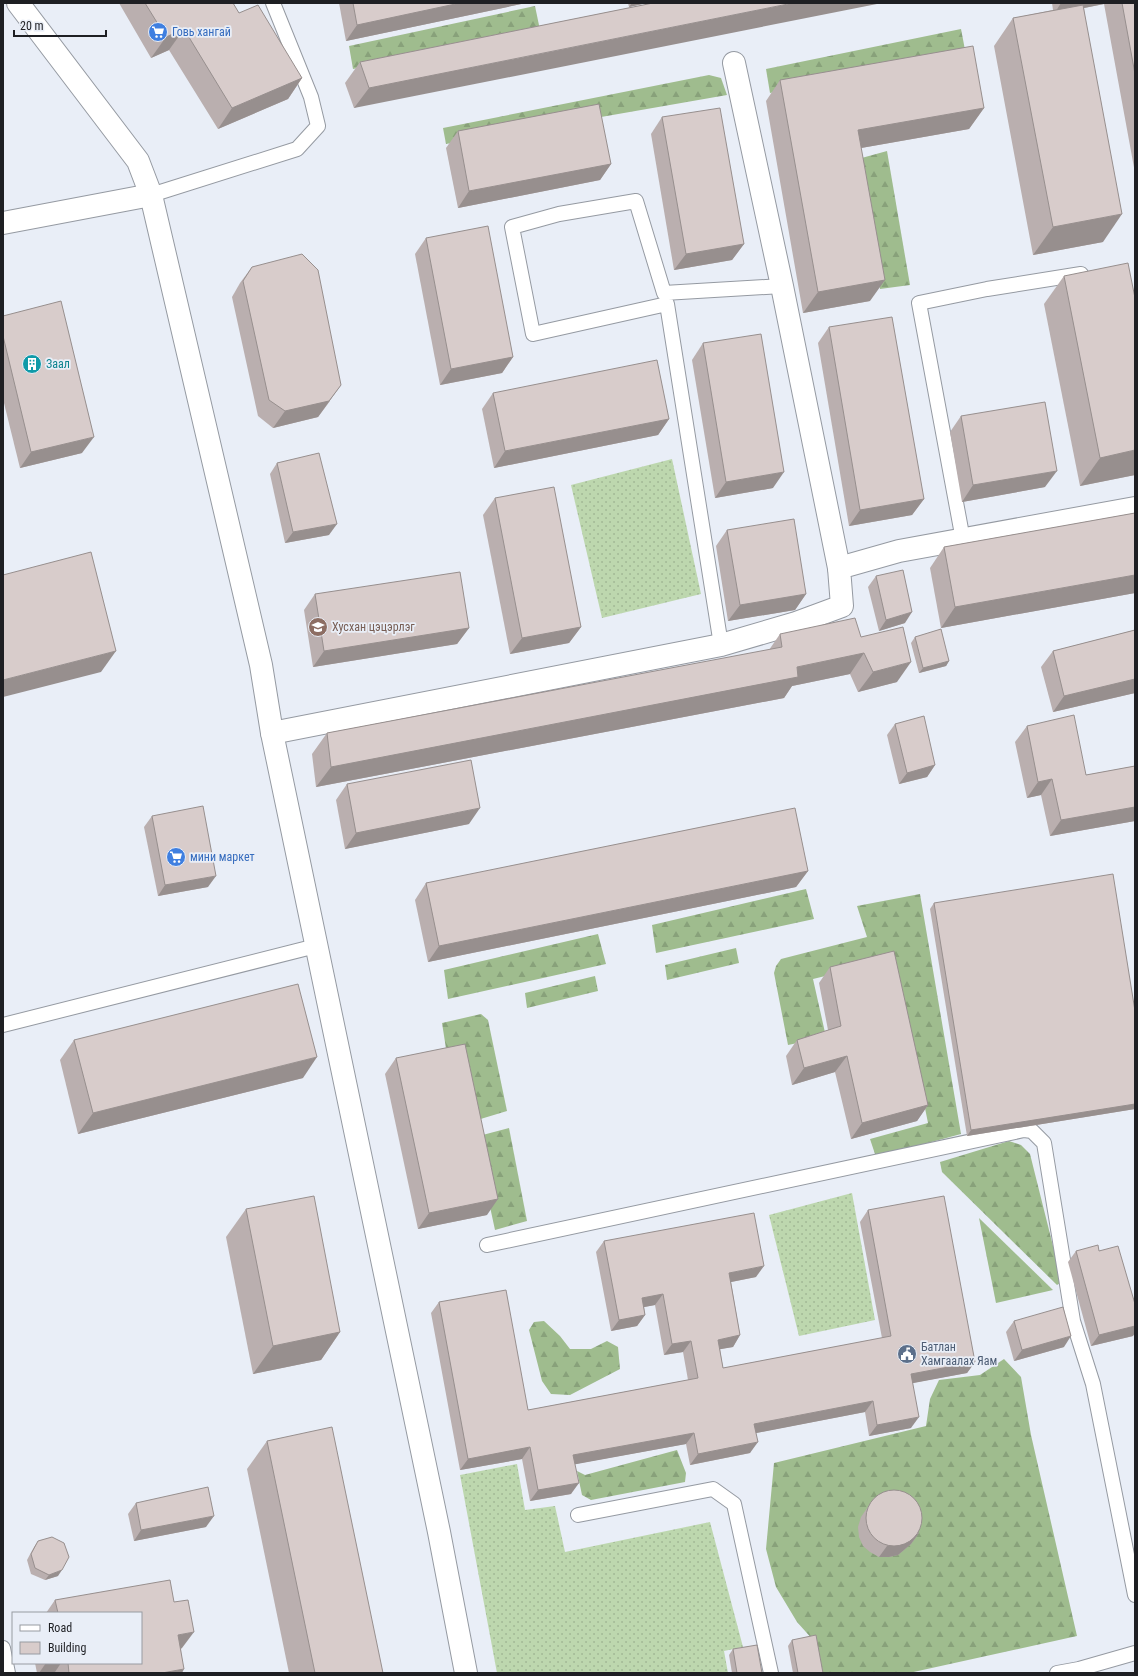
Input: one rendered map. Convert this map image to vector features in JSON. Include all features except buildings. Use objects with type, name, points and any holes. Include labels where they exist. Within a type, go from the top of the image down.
[{"type":"street","points":[[18,3],[138,161],[151,195],[262,665],[272,733],[435,1516],[466,1673]]},
{"type":"street","points":[[272,733],[721,646],[796,623],[842,606],[839,568],[782,286],[734,63]]},
{"type":"street","points":[[3,223],[151,195]]},
{"type":"street","points":[[839,568],[899,551],[1135,508]]},
{"type":"lane","points":[[151,195],[297,149],[318,126],[311,97],[273,3]]},
{"type":"lane","points":[[721,646],[667,304],[533,334],[512,227],[560,214],[636,201],[664,293],[782,286]]},
{"type":"lane","points":[[963,540],[919,304],[987,289],[1096,272]]},
{"type":"lane","points":[[3,1026],[316,946]]},
{"type":"lane","points":[[487,1245],[1024,1130],[1032,1131],[1044,1143],[1073,1321],[1093,1384],[1135,1595]]},
{"type":"lane","points":[[578,1515],[713,1489],[734,1504],[771,1673]]},
{"type":"lane","points":[[3,1648],[8,1673]]},
{"type":"lane","points":[[1057,1673],[1079,1669],[1135,1653]]},
{"type":"green space","points":[[535,6],[540,30],[353,69],[349,46]]},
{"type":"green space","points":[[961,29],[966,55],[770,93],[766,69]]},
{"type":"green space","points":[[709,75],[721,78],[727,95],[446,144],[443,128]]},
{"type":"green space","points":[[887,151],[910,285],[880,289],[858,159]]},
{"type":"green space","points":[[672,459],[701,594],[602,618],[571,485]]},
{"type":"green space","points":[[806,889],[814,919],[656,953],[652,925]]},
{"type":"green space","points":[[920,894],[961,1134],[876,1157],[870,1139],[928,1123],[895,959],[813,979],[826,1037],[788,1045],[774,973],[776,966],[781,959],[867,937],[857,906]]},
{"type":"green space","points":[[598,934],[606,964],[448,999],[444,970]]},
{"type":"green space","points":[[736,948],[739,963],[667,980],[665,965]]},
{"type":"green space","points":[[595,976],[598,991],[527,1008],[525,993]]},
{"type":"green space","points":[[481,1014],[488,1020],[507,1111],[474,1121],[447,1055],[442,1023]]},
{"type":"green space","points":[[509,1128],[527,1221],[495,1230],[475,1137]]},
{"type":"green space","points":[[1009,1141],[1021,1145],[1030,1154],[1062,1282],[1057,1285],[942,1172],[940,1162]]},
{"type":"green space","points":[[852,1193],[875,1320],[799,1336],[769,1215]]},
{"type":"green space","points":[[979,1218],[1053,1290],[996,1303]]},
{"type":"green space","points":[[544,1321],[560,1336],[570,1349],[591,1349],[607,1341],[618,1347],[620,1369],[570,1395],[551,1394],[542,1381],[529,1330],[534,1322]]},
{"type":"green space","points":[[1004,1359],[1021,1377],[1031,1435],[1077,1636],[909,1673],[822,1673],[814,1641],[797,1622],[776,1587],[766,1549],[774,1463],[926,1426],[930,1399],[939,1380],[980,1375]]},
{"type":"green space","points":[[677,1450],[686,1473],[685,1482],[591,1500],[582,1495],[577,1471],[585,1475]]},
{"type":"green space","points":[[517,1464],[525,1510],[555,1506],[565,1552],[710,1522],[743,1647],[724,1651],[728,1673],[497,1673],[460,1475]]},
{"type":"place","name":"Говь хангай","points":[[158,32]]},
{"type":"place","name":"Заал","points":[[32,364]]},
{"type":"place","name":"Хусхан цэцэрлэг","points":[[318,627]]},
{"type":"place","name":"мини маркет","points":[[176,857]]},
{"type":"place","name":"Батлан Хамгаалах Яам","points":[[907,1354]]}]
